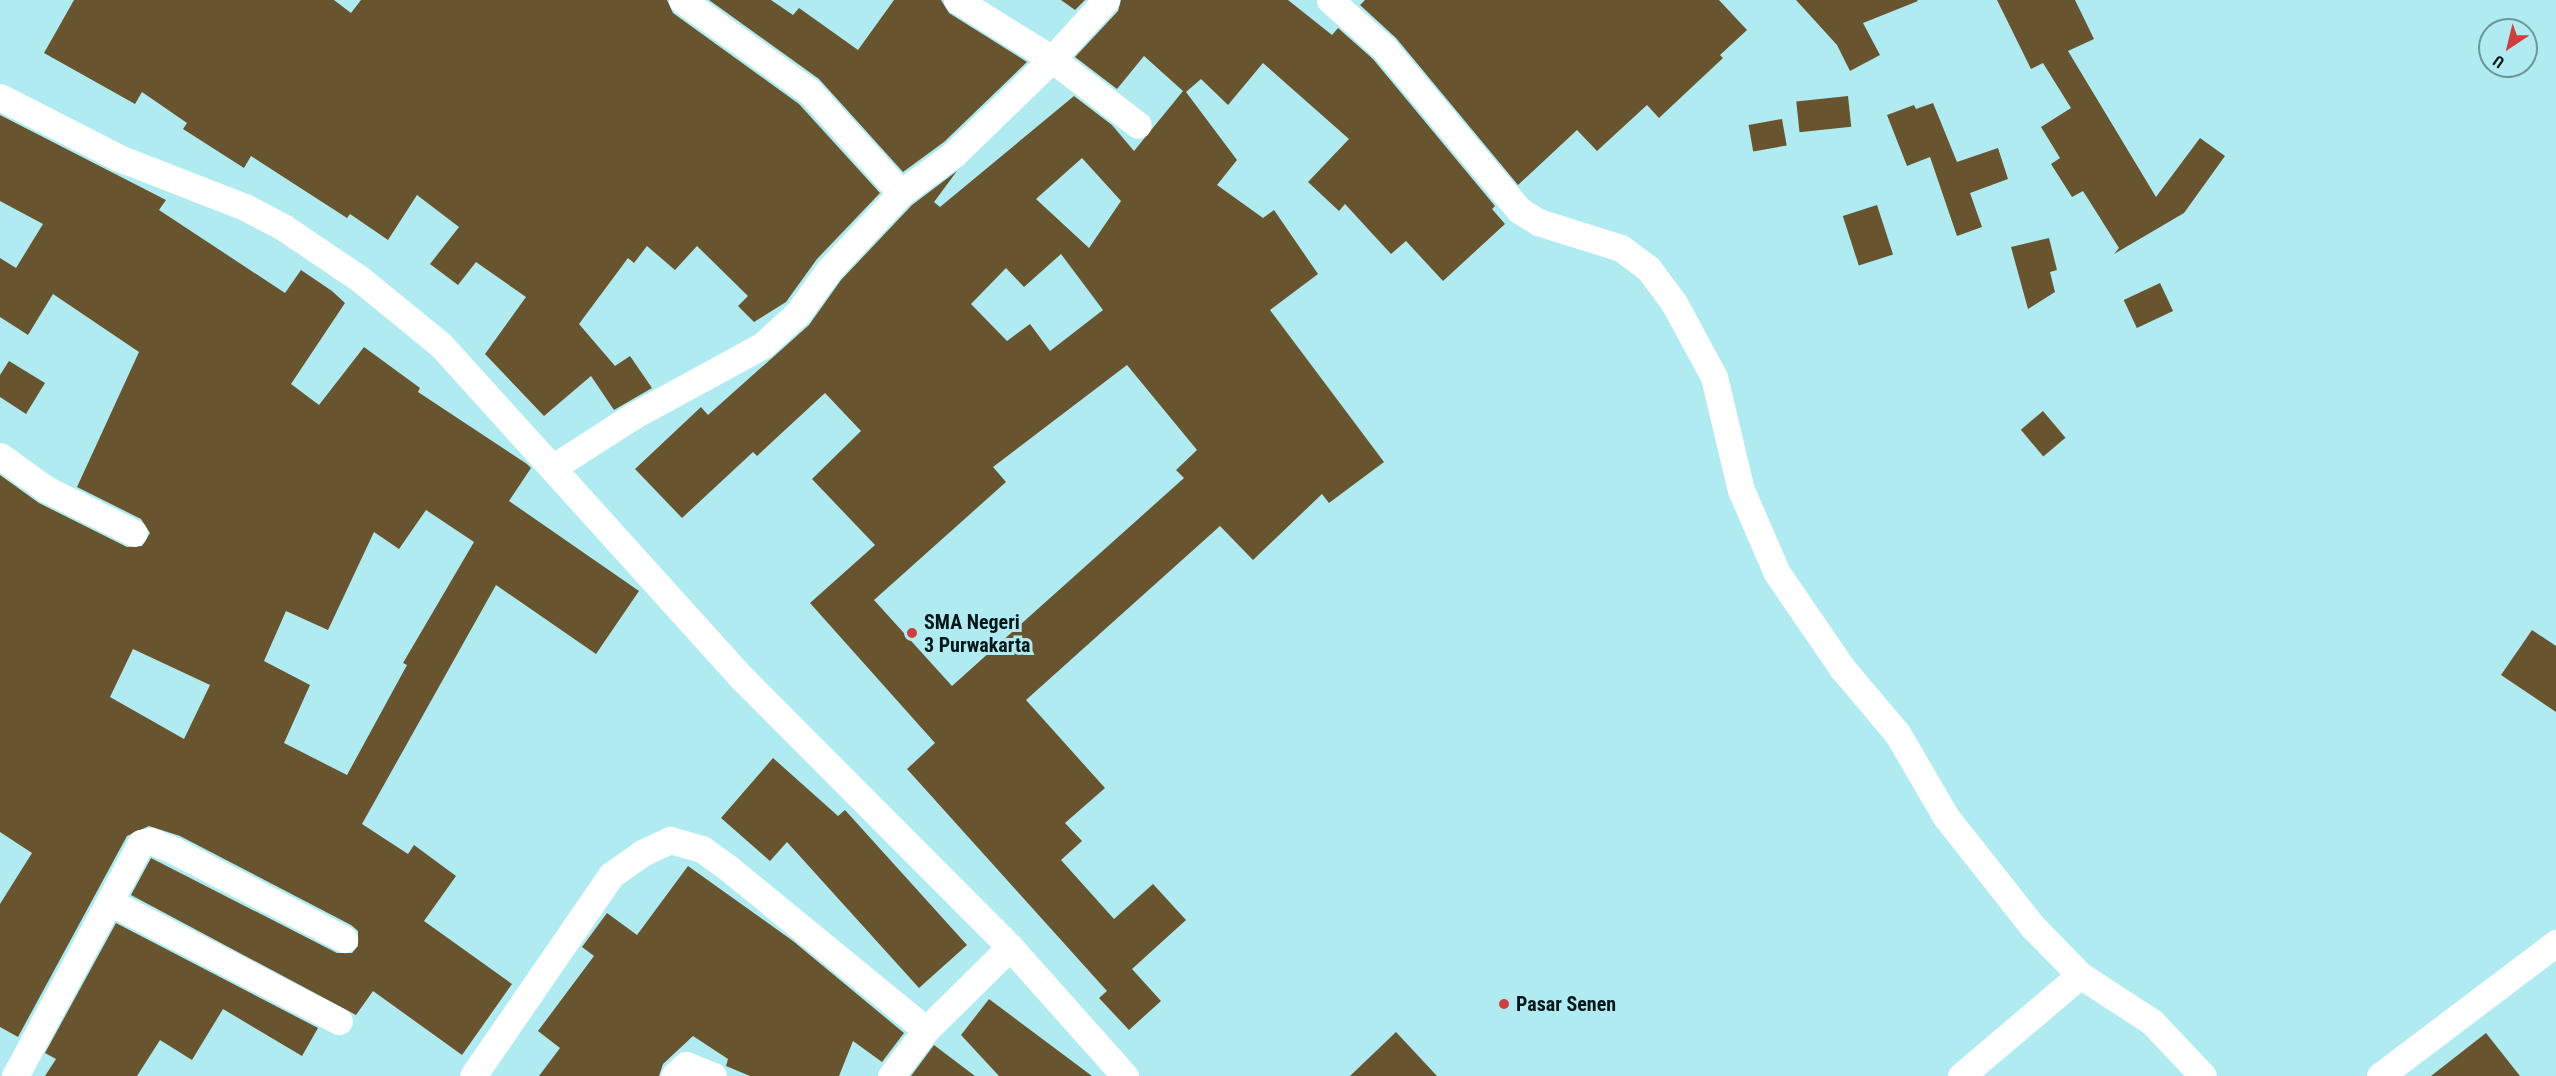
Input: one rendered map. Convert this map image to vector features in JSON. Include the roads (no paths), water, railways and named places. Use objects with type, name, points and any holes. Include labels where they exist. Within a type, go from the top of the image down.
[{"type":"street","points":[[682,0],[810,92],[901,193]]},
{"type":"street","points":[[957,0],[1052,59],[1138,125]]},
{"type":"street","points":[[552,468],[633,416],[763,345],[798,313],[829,270],[901,193],[954,154],[1052,59],[1106,0]]},
{"type":"street","points":[[1330,0],[1384,48],[1519,210],[1538,222],[1621,248],[1648,268],[1674,303],[1714,377],[1741,490],[1778,573],[1842,668],[1897,733],[1946,817],[2033,927],[2080,975],[2152,1022],[2203,1076]]},
{"type":"street","points":[[0,97],[119,158],[245,207],[283,227],[360,279],[441,345],[739,675],[1010,947],[1125,1076]]},
{"type":"street","points":[[0,456],[46,489],[134,533]]},
{"type":"street","points":[[473,1076],[610,875],[642,852],[670,840],[702,849],[727,867],[926,1030]]},
{"type":"street","points":[[12,1064],[110,902],[135,848],[151,841],[344,939]]},
{"type":"street","points":[[110,902],[339,1021]]},
{"type":"street","points":[[2380,1076],[2556,943]]},
{"type":"street","points":[[891,1076],[926,1030],[1010,947]]},
{"type":"street","points":[[1961,1076],[2080,975]]},
{"type":"street","points":[[674,1076],[686,1065],[713,1076]]},
{"type":"place","name":"SMA Negeri 3 Purwakarta","points":[[912,633]]},
{"type":"place","name":"Pasar Senen","points":[[1504,1004]]}]
